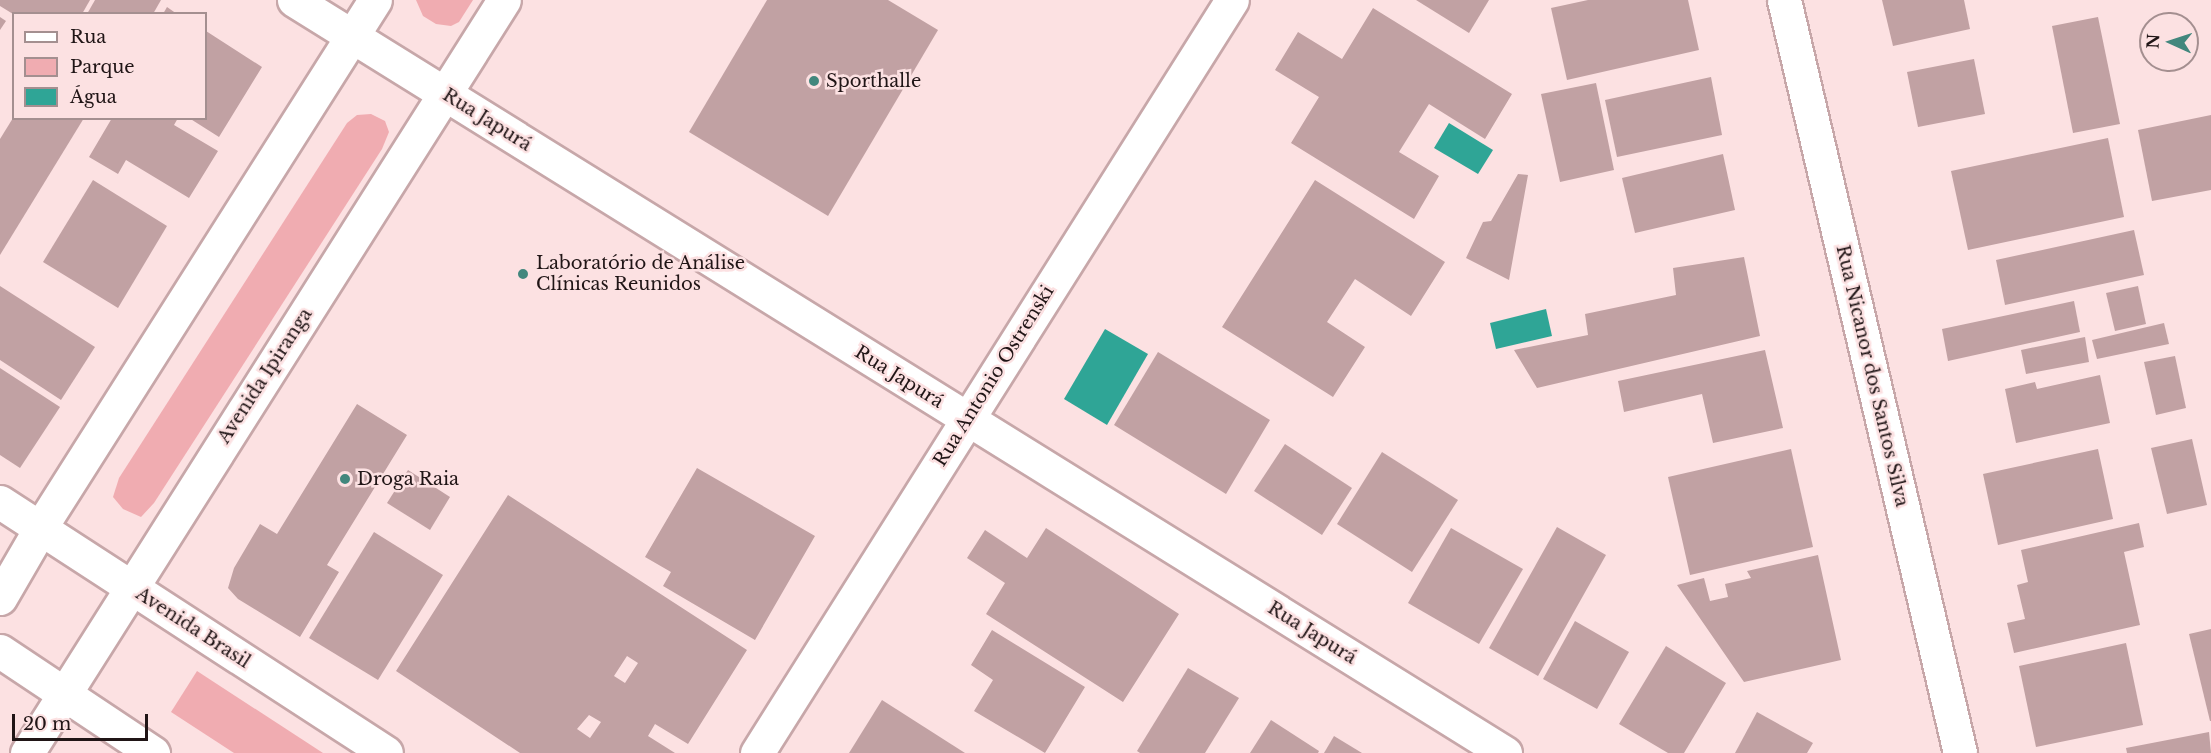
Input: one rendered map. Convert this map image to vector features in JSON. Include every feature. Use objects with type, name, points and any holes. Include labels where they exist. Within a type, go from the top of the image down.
[{"type":"street","name":"Rua Japurá","points":[[294,0],[1505,753]]},
{"type":"street","points":[[0,598],[43,530],[47,517],[375,0]]},
{"type":"street","name":"Avenida Ipiranga","points":[[27,753],[130,587],[504,0]]},
{"type":"street","name":"Rua Antonio Ostrenski","points":[[757,753],[1232,0]]},
{"type":"street","name":"Rua Nicanor dos Santos Silva","points":[[1784,0],[1959,753]]},
{"type":"street","name":"Avenida Brasil","points":[[0,502],[386,753]]},
{"type":"street","points":[[0,651],[153,753]]},
{"type":"green space","points":[[416,0],[473,0],[459,22],[451,26],[436,24],[423,16]]},
{"type":"green space","points":[[371,114],[385,121],[389,132],[382,149],[154,503],[141,517],[123,509],[113,497],[119,478],[347,123],[357,115]]},
{"type":"green space","points":[[197,671],[323,753],[234,753],[171,712]]},
{"type":"water","points":[[1449,123],[1493,150],[1478,174],[1434,148]]},
{"type":"water","points":[[1546,309],[1552,336],[1496,349],[1490,323]]},
{"type":"water","points":[[1105,329],[1148,354],[1107,425],[1064,399]]},
{"type":"building","points":[[0,0],[90,0],[83,12],[12,13],[0,6]]},
{"type":"building","points":[[95,0],[161,0],[154,12],[88,12]]},
{"type":"building","name":"Sporthalle","points":[[767,0],[888,0],[938,30],[828,216],[689,132]]},
{"type":"building","points":[[1416,0],[1489,0],[1469,33]]},
{"type":"building","points":[[1588,0],[1688,0],[1699,50],[1567,80],[1551,8]]},
{"type":"building","points":[[1882,0],[1964,0],[1970,29],[1893,46]]},
{"type":"building","points":[[167,7],[174,12],[164,12]]},
{"type":"building","points":[[1373,8],[1512,94],[1485,139],[1429,104],[1399,152],[1439,176],[1414,219],[1291,143],[1319,97],[1275,70],[1298,32],[1342,59]]},
{"type":"building","points":[[0,17],[6,21],[0,30]]},
{"type":"building","points":[[2098,17],[2120,124],[2073,133],[2052,26]]},
{"type":"building","points":[[207,32],[262,67],[219,137],[192,120],[207,120]]},
{"type":"building","points":[[1974,59],[1985,114],[1918,127],[1907,72]]},
{"type":"building","points":[[1711,77],[1722,135],[1617,157],[1605,100]]},
{"type":"building","points":[[1596,83],[1614,170],[1560,182],[1541,94]]},
{"type":"building","points":[[2211,115],[2211,190],[2152,201],[2138,130]]},
{"type":"building","points":[[12,120],[83,120],[0,255],[0,139]]},
{"type":"building","points":[[111,120],[177,120],[174,125],[218,151],[189,198],[126,160],[118,174],[89,157]]},
{"type":"building","points":[[2108,138],[2124,217],[1968,250],[1951,171]]},
{"type":"building","points":[[1723,154],[1735,210],[1635,233],[1622,178]]},
{"type":"building","points":[[1518,174],[1528,175],[1509,280],[1466,258],[1483,222],[1491,221]]},
{"type":"building","points":[[93,180],[167,226],[118,308],[43,262]]},
{"type":"building","points":[[1315,180],[1445,262],[1411,316],[1355,279],[1327,322],[1365,347],[1333,397],[1222,327]]},
{"type":"building","points":[[2134,230],[2144,275],[2005,305],[1996,260]]},
{"type":"building","points":[[1744,257],[1760,336],[1537,388],[1514,350],[1588,335],[1585,314],[1676,295],[1673,268]]},
{"type":"building","points":[[0,286],[95,347],[61,400],[0,360]]},
{"type":"building","points":[[2138,286],[2146,324],[2115,331],[2106,293]]},
{"type":"building","points":[[2074,301],[2080,332],[1948,361],[1942,329]]},
{"type":"building","points":[[2164,323],[2169,344],[2097,359],[2092,340]]},
{"type":"building","points":[[2085,337],[2089,362],[2026,374],[2021,350]]},
{"type":"building","points":[[1765,350],[1783,428],[1713,443],[1702,394],[1624,412],[1618,381]]},
{"type":"building","points":[[1158,352],[1270,420],[1226,494],[1114,425]]},
{"type":"building","points":[[2175,356],[2186,408],[2156,415],[2144,362]]},
{"type":"building","points":[[0,368],[60,407],[20,468],[0,455]]},
{"type":"building","points":[[2100,375],[2110,423],[2016,443],[2005,389],[2035,382],[2037,389]]},
{"type":"building","name":"Droga Raia","points":[[357,404],[407,435],[327,565],[339,572],[300,637],[238,599],[228,588],[234,568],[260,524],[277,534]]},
{"type":"building","points":[[2192,439],[2207,505],[2167,514],[2151,448]]},
{"type":"building","points":[[1285,444],[1352,488],[1322,535],[1254,491]]},
{"type":"building","points":[[1791,449],[1813,547],[1690,575],[1668,477]]},
{"type":"building","points":[[2098,449],[2113,519],[1998,545],[1983,474]]},
{"type":"building","points":[[1382,452],[1458,500],[1412,572],[1337,524]]},
{"type":"building","points":[[697,468],[815,536],[755,640],[663,586],[671,572],[645,557]]},
{"type":"building","points":[[408,470],[450,497],[430,530],[387,503]]},
{"type":"building","points":[[508,495],[747,650],[688,744],[655,724],[648,736],[675,753],[520,753],[396,671]],"holes":[[[627,656],[638,663],[625,683],[614,676]],[[589,715],[601,722],[590,738],[577,729]]]},
{"type":"building","points":[[2139,523],[2144,547],[2124,552],[2140,625],[2014,653],[2007,623],[2025,619],[2017,585],[2028,582],[2021,550]]},
{"type":"building","points":[[1557,527],[1606,555],[1538,676],[1489,648]]},
{"type":"building","points":[[1046,528],[1179,614],[1123,702],[986,614],[1005,583],[967,558],[985,530],[1027,558]]},
{"type":"building","points":[[1451,528],[1523,569],[1479,644],[1408,603]]},
{"type":"building","points":[[374,532],[443,575],[378,680],[309,638]]},
{"type":"building","points":[[1818,555],[1841,660],[1744,682],[1677,585],[1704,578],[1710,601],[1728,597],[1725,584],[1751,578],[1747,571]]},
{"type":"building","points":[[1575,621],[1629,652],[1597,709],[1543,679]]},
{"type":"building","points":[[2211,629],[2211,721],[2210,721],[2189,634]]},
{"type":"building","points":[[992,630],[1085,687],[1045,753],[974,711],[993,680],[971,665]]},
{"type":"building","points":[[2126,643],[2143,725],[2036,747],[2019,666]]},
{"type":"building","points":[[1666,646],[1726,683],[1684,753],[1668,753],[1619,724]]},
{"type":"building","points":[[1188,668],[1239,698],[1205,753],[1140,753],[1137,751]]},
{"type":"building","points":[[882,700],[965,753],[849,753]]},
{"type":"building","points":[[1757,712],[1813,743],[1807,753],[1735,753]]},
{"type":"building","points":[[1271,720],[1319,751],[1318,753],[1250,753]]},
{"type":"building","points":[[2209,732],[2211,753],[2127,753],[2126,748]]},
{"type":"building","points":[[1334,736],[1362,753],[1324,753]]},
{"type":"place","name":"Sporthalle","points":[[814,81]]},
{"type":"place","name":"Laboratório de Análise Clínicas Reunidos","points":[[523,274]]},
{"type":"place","name":"Droga Raia","points":[[345,479]]}]
